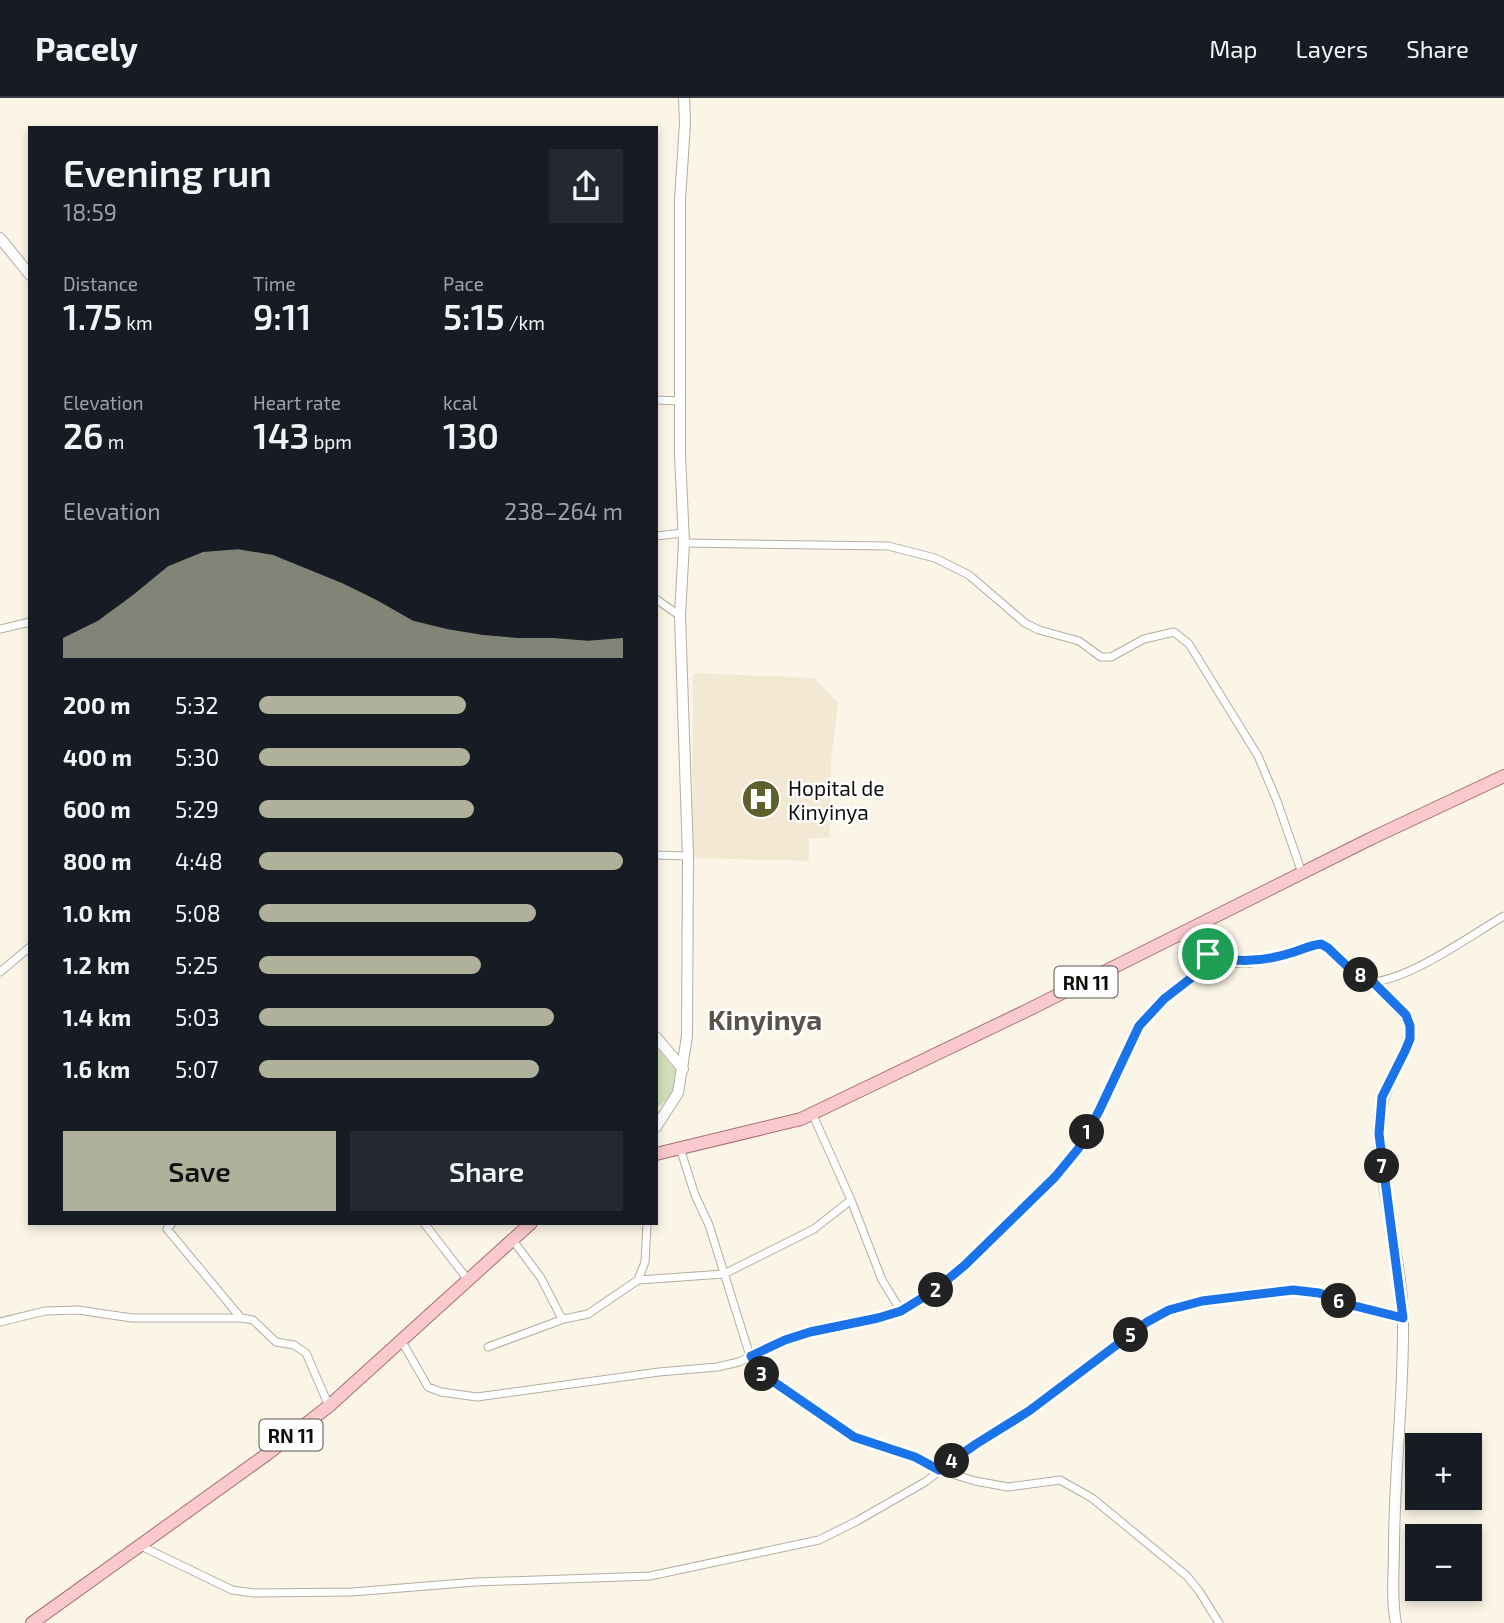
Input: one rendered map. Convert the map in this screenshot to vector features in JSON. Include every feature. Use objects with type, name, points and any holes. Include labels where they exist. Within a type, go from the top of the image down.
[{"type":"main road","points":[[658,1124],[678,1093],[687,1036],[688,856],[680,616],[683,538],[680,200],[684,98]]},
{"type":"main road","points":[[0,238],[28,273]]},
{"type":"main road","name":"RN 11","points":[[658,1153],[769,1128],[813,1113],[1504,776]]},
{"type":"main road","points":[[1181,935],[1208,954],[1231,961],[1286,955],[1321,944],[1349,968],[1373,982],[1406,1015],[1410,1026],[1410,1039],[1382,1097],[1379,1134],[1403,1318],[1402,1386],[1394,1513],[1393,1595],[1396,1623]]},
{"type":"main road","points":[[658,1039],[683,1069]]},
{"type":"main road","name":"RN 11","points":[[32,1623],[266,1455],[329,1406],[528,1225]]},
{"type":"street","points":[[658,400],[681,401]]},
{"type":"street","points":[[658,536],[888,546],[934,558],[969,575],[1025,623],[1039,630],[1079,641],[1101,657],[1111,657],[1144,639],[1174,632],[1189,644],[1258,756],[1302,874]]},
{"type":"street","points":[[658,600],[680,616]]},
{"type":"street","points":[[0,629],[28,622]]},
{"type":"street","points":[[658,855],[688,856]]},
{"type":"street","points":[[1373,982],[1392,979],[1412,970],[1504,916]]},
{"type":"street","points":[[0,972],[28,949]]},
{"type":"street","points":[[400,1339],[428,1387],[441,1392],[477,1397],[659,1372],[717,1367],[810,1332],[901,1311],[935,1290],[965,1265],[1055,1177],[1078,1149],[1139,1026],[1164,999],[1195,975],[1208,954]]},
{"type":"street","points":[[813,1113],[851,1200],[881,1280],[901,1311]]},
{"type":"street","points":[[680,1147],[695,1195],[709,1225],[751,1356],[761,1373],[854,1437],[915,1457],[939,1470],[1008,1487],[1060,1480],[1076,1488],[1092,1498],[1187,1576],[1219,1623]]},
{"type":"street","points":[[488,1347],[564,1319],[587,1314],[638,1280],[724,1274],[814,1229],[851,1200]]},
{"type":"street","points":[[170,1225],[167,1229],[241,1318]]},
{"type":"street","points":[[426,1225],[468,1280]]},
{"type":"street","points":[[638,1280],[645,1262],[647,1225]]},
{"type":"street","points":[[512,1238],[541,1278],[564,1319]]},
{"type":"street","points":[[141,1546],[232,1590],[254,1593],[352,1592],[476,1582],[650,1576],[819,1540],[916,1487],[976,1444],[1029,1411],[1147,1322],[1169,1310],[1202,1301],[1293,1290],[1319,1293],[1355,1306],[1403,1318]]},
{"type":"street","points":[[0,1322],[45,1311],[78,1310],[132,1318],[254,1320],[276,1342],[293,1345],[306,1353],[329,1406]]},
{"type":"shaded area","name":"Hopital de Kinyinya","points":[[693,673],[814,678],[838,703],[831,760],[830,838],[809,838],[809,861],[692,858]]},
{"type":"green space","points":[[658,1049],[678,1072],[675,1093],[658,1107]]},
{"type":"place","name":"Hopital de Kinyinya","points":[[761,799]]},
{"type":"district","name":"Kinyinya","points":[[765,1019]]},
{"type":"route","points":[[1321,944],[1349,968],[1373,982],[1409,1020],[1410,1039],[1382,1097],[1379,1115],[1379,1146],[1403,1318],[1355,1306],[1319,1293],[1293,1290],[1202,1301],[1169,1310],[1147,1322],[1029,1411],[939,1470],[915,1457],[854,1437],[761,1373],[751,1356],[810,1332],[901,1311],[935,1290],[965,1265],[1055,1177],[1078,1149],[1139,1026],[1164,999],[1195,975],[1208,954],[1231,961],[1248,961],[1286,955],[1321,944]]}]
